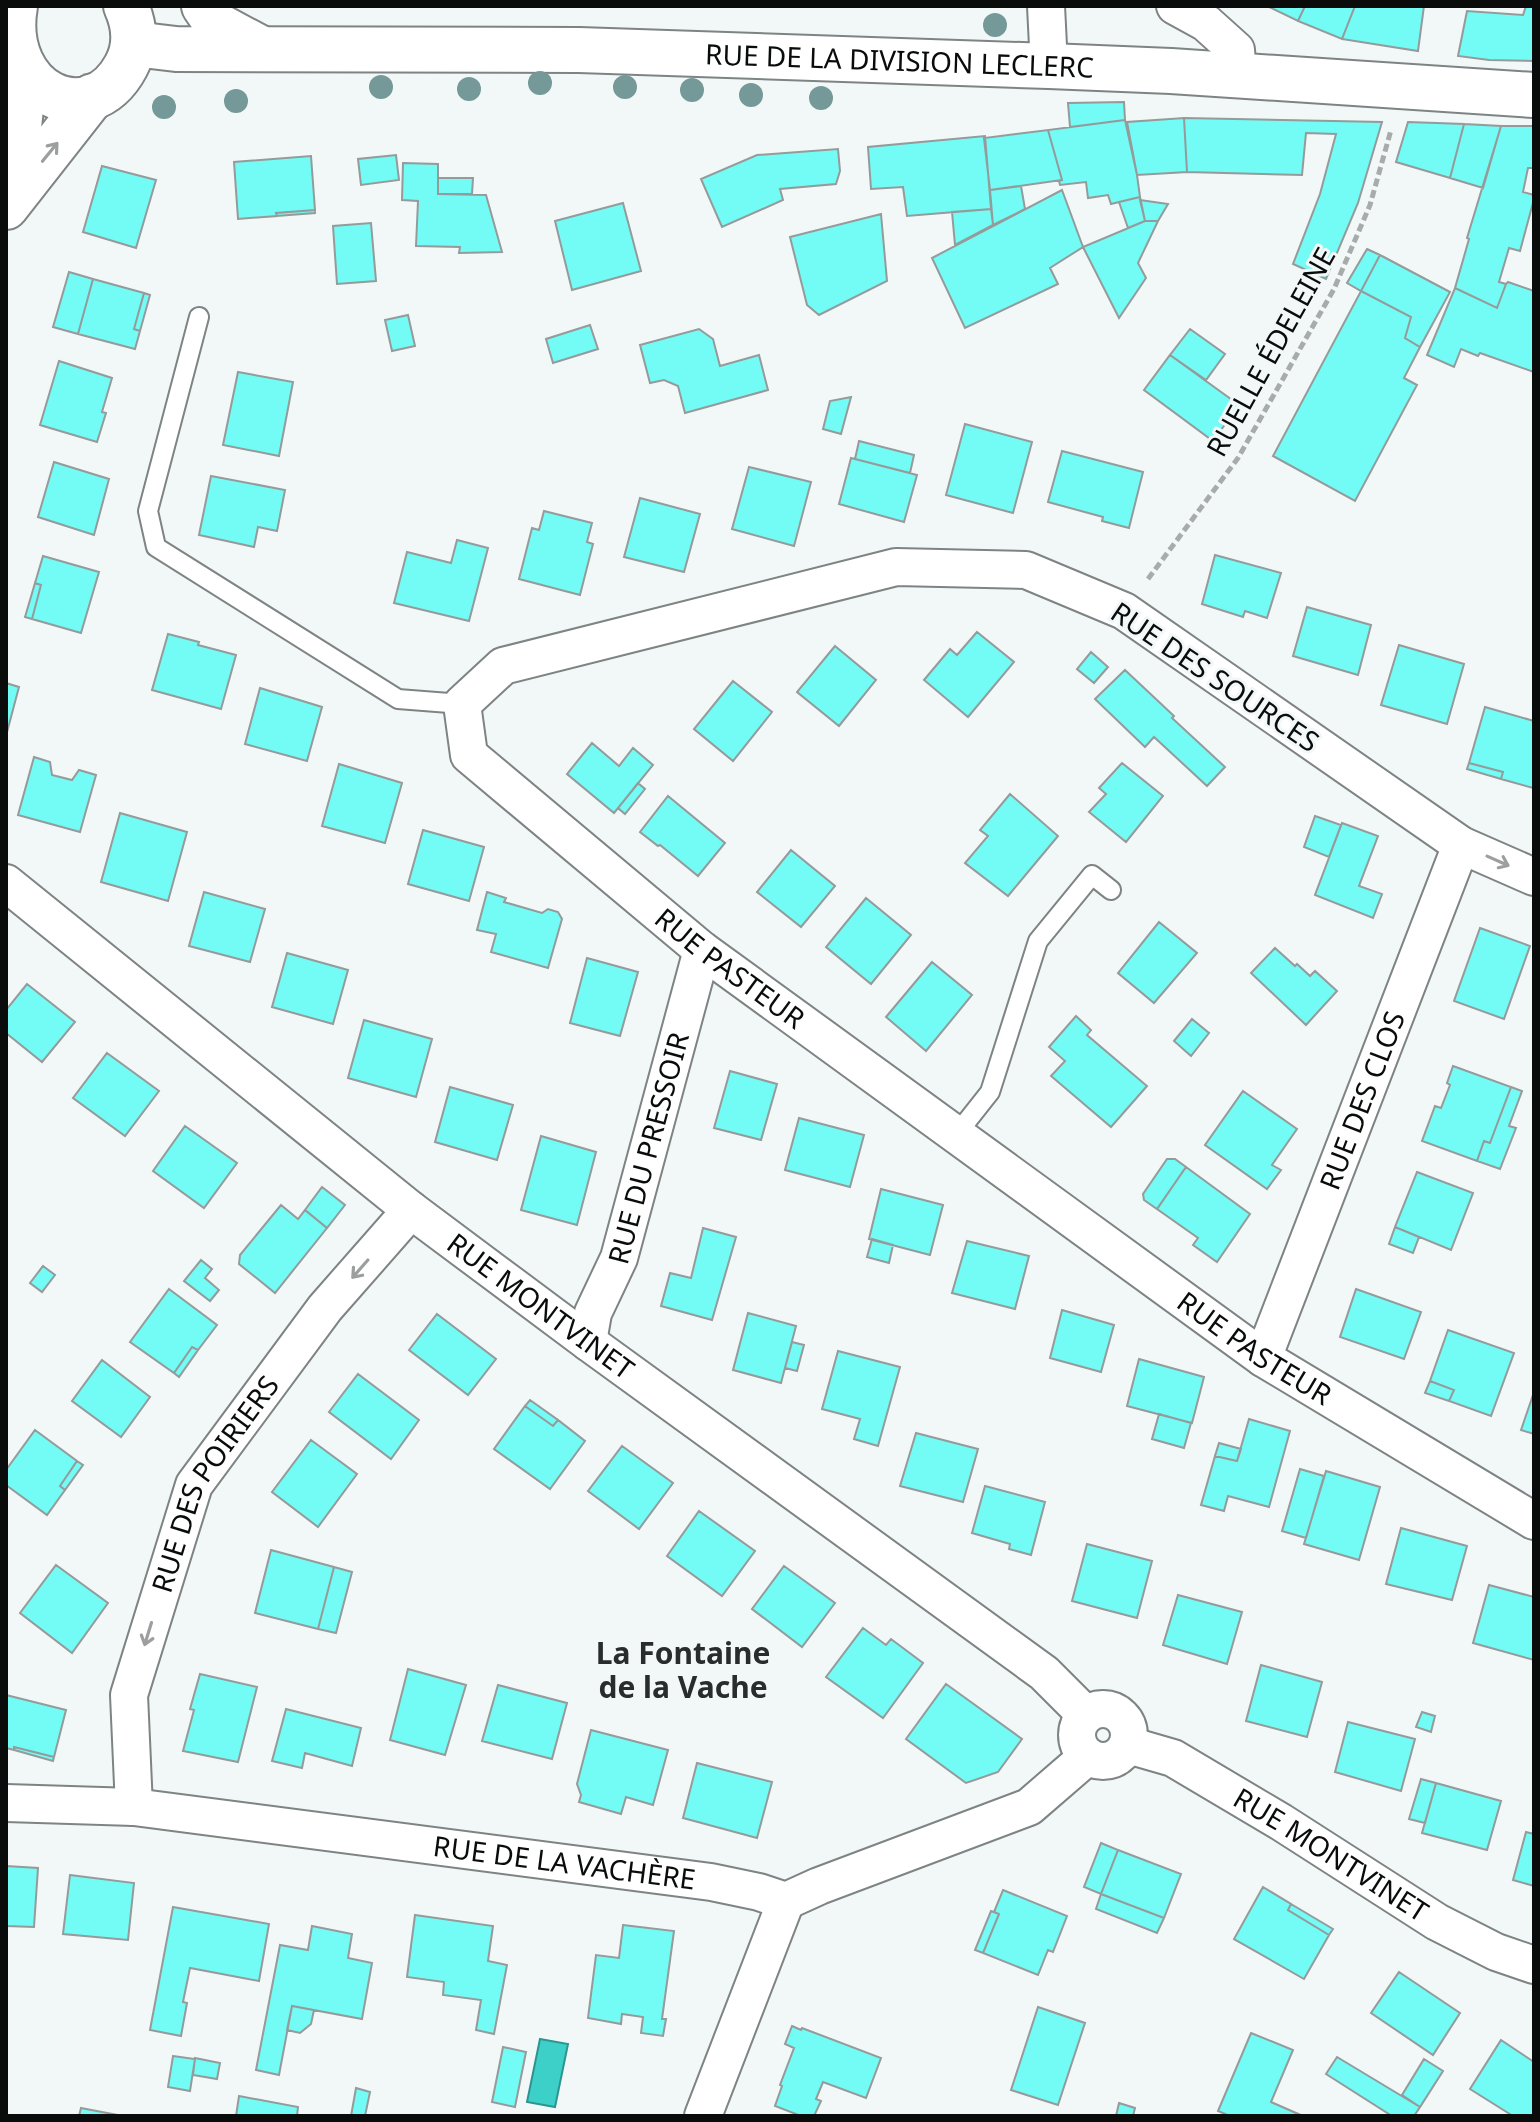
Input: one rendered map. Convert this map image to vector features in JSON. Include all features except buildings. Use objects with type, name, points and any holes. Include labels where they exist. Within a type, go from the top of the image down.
[{"type":"street","points":[[6,186],[19,127],[13,64],[7,38],[10,6]]},
{"type":"street","name":"RUE DE LA DIVISION LECLERC","points":[[204,6],[217,25],[263,49]]},
{"type":"street","points":[[1046,6],[1049,66]]},
{"type":"street","points":[[1175,6],[1206,23],[1236,50],[1238,76]]},
{"type":"street","name":"RUE DE LA DIVISION LECLERC","points":[[13,64],[38,92],[56,99],[74,101],[126,41],[263,49],[579,50],[1049,66],[1534,95]]},
{"type":"street","points":[[6,207],[126,41]]},
{"type":"street","name":"RUE DES SOURCES","points":[[462,704],[503,666],[896,567],[1026,570],[1124,611],[1461,845],[1534,877]]},
{"type":"street","name":"RUE PASTEUR","points":[[462,704],[469,755],[702,950],[1263,1358],[1534,1521]]},
{"type":"street","name":"RUE DES CLOS","points":[[1263,1358],[1461,845]]},
{"type":"street","name":"RUE MONTVINET","points":[[6,883],[411,1210],[1044,1673],[1086,1715]]},
{"type":"street","name":"RUE DU PRESSOIR","points":[[588,1342],[593,1313],[619,1258],[702,950]]},
{"type":"street","name":"RUE DES POIRIERS","points":[[134,1807],[129,1695],[194,1485],[325,1308],[411,1210]]},
{"type":"street","points":[[1102,1708],[1119,1713],[1129,1727],[1128,1745],[1118,1757],[1095,1760],[1078,1744],[1078,1728],[1086,1715],[1102,1708]]},
{"type":"street","name":"RUE MONTVINET","points":[[1128,1745],[1173,1758],[1281,1822],[1437,1922],[1496,1952],[1534,1965]]},
{"type":"street","points":[[703,2116],[786,1901],[1029,1807],[1088,1756]]},
{"type":"street","name":"RUE DE LA VACHÈRE","points":[[6,1803],[134,1807],[711,1882],[786,1901]]},
{"type":"lane","points":[[199,317],[148,511],[156,547],[398,699],[462,704]]},
{"type":"lane","points":[[956,1135],[990,1092],[1038,941],[1092,875],[1111,890]]},
{"type":"path","name":"RUELLE ÉDELEINE","points":[[1124,611],[1238,458],[1334,289],[1370,205],[1404,87]]},
{"type":"water","points":[[540,2039],[568,2044],[555,2107],[527,2102]]},
{"type":"district","name":"La Fontaine de la Vache","points":[[683,1671]]}]
